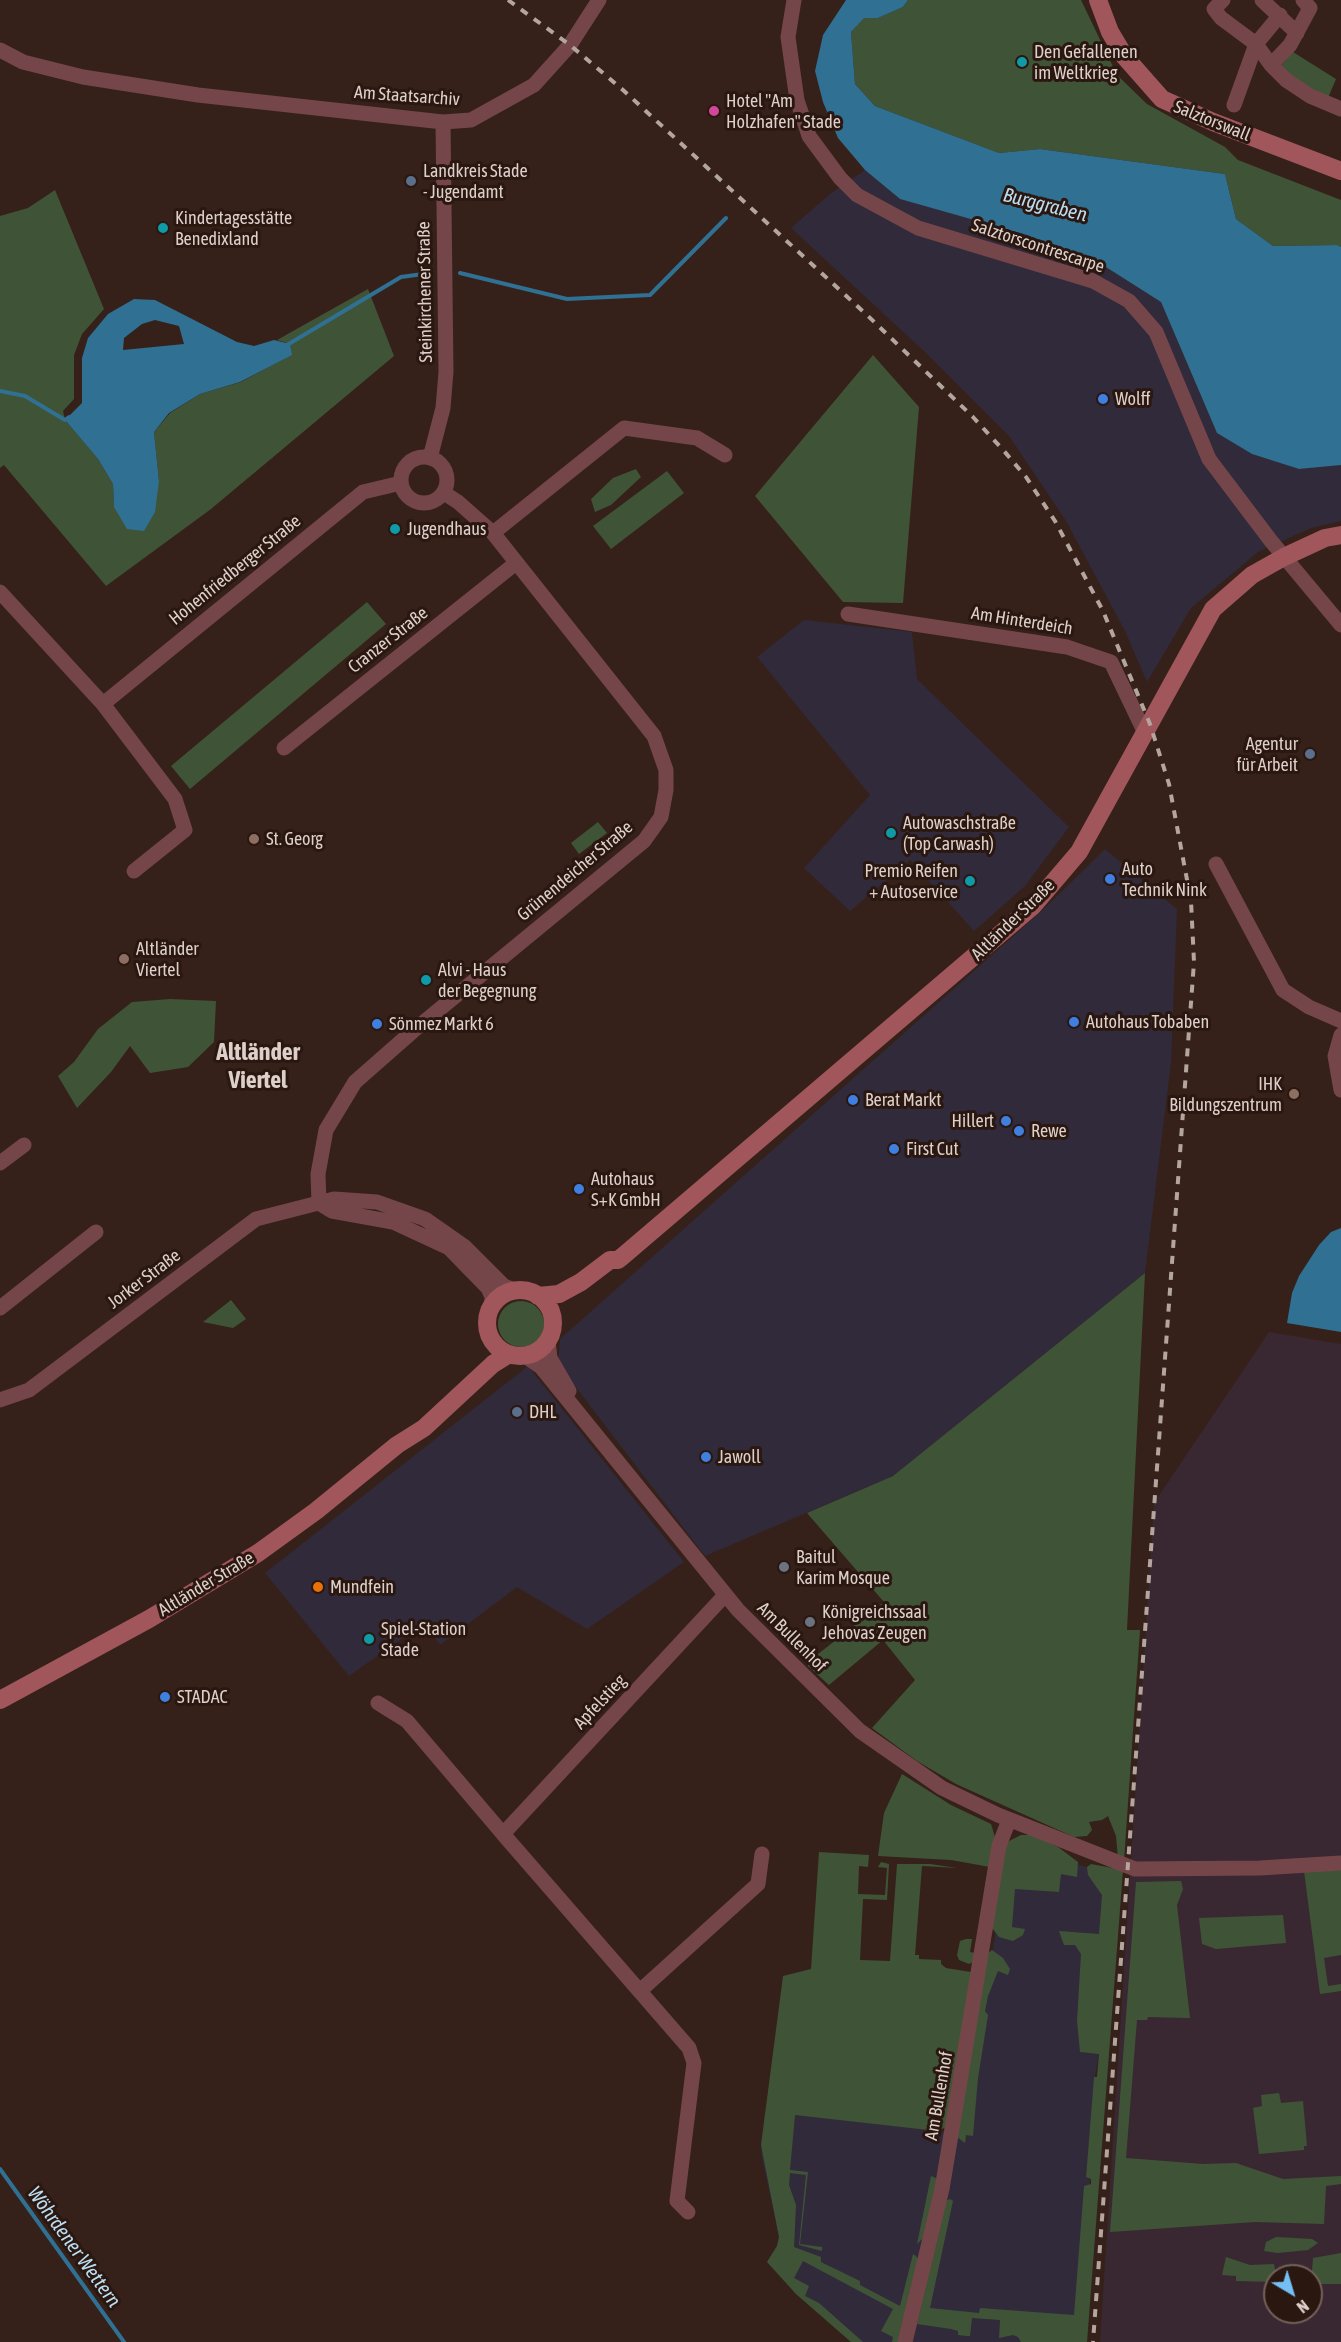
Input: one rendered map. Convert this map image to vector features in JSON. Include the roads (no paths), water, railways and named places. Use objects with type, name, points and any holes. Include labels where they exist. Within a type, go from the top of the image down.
[{"type":"main road","name":"Salztorswall","points":[[1098,0],[1110,32],[1125,57],[1162,99],[1213,122],[1341,171]]},
{"type":"main road","name":"Altländer Straße","points":[[538,1296],[559,1294],[581,1282],[610,1260],[618,1260],[1033,906],[1079,852],[1213,609],[1252,576],[1284,557],[1324,538],[1341,535]]},
{"type":"main road","name":"Altländer Straße","points":[[553,1321],[561,1308],[617,1267],[618,1260]]},
{"type":"main road","points":[[516,1291],[538,1296],[548,1306],[553,1321],[548,1341],[536,1352],[517,1355],[492,1339],[488,1321],[492,1308],[501,1297],[516,1291]]},
{"type":"main road","name":"Altländer Straße","points":[[397,1445],[474,1368],[487,1351],[492,1339]]},
{"type":"main road","name":"Altländer Straße","points":[[0,1700],[231,1571],[293,1528],[397,1445],[424,1428],[493,1364],[517,1355]]},
{"type":"street","name":"Am Staatsarchiv","points":[[0,50],[23,62],[83,77],[198,95],[443,122],[471,120],[534,85],[570,45],[599,0]]},
{"type":"street","name":"Salztorscontrescarpe","points":[[794,0],[788,37],[797,100],[809,136],[840,178],[856,195],[918,228],[1093,281],[1129,301],[1156,332],[1209,459],[1284,557],[1341,625]]},
{"type":"street","points":[[1263,0],[1297,33]]},
{"type":"street","points":[[1271,65],[1297,33],[1310,8],[1303,0]]},
{"type":"street","points":[[1219,4],[1221,18],[1256,44],[1271,65],[1296,88],[1341,109]]},
{"type":"street","points":[[1234,105],[1256,44],[1280,15]]},
{"type":"street","name":"Steinkirchener Straße","points":[[430,458],[443,408],[446,372],[443,122]]},
{"type":"street","points":[[493,533],[624,429],[697,438],[725,455]]},
{"type":"street","points":[[418,458],[430,458],[444,469],[447,481],[444,493],[432,502],[418,503],[407,496],[401,483],[408,464],[418,458]]},
{"type":"street","name":"Hohenfriedberger Straße","points":[[103,704],[363,492],[401,483]]},
{"type":"street","name":"Grünendeicher Straße","points":[[319,1203],[318,1174],[326,1130],[355,1082],[412,1031],[644,841],[661,817],[666,770],[654,736],[493,533],[458,502],[444,493]]},
{"type":"street","name":"Cranzer Straße","points":[[284,748],[516,563]]},
{"type":"street","points":[[0,592],[103,704],[175,799],[185,830],[134,871]]},
{"type":"street","name":"Am Hinterdeich","points":[[848,614],[1067,647],[1111,662],[1145,733]]},
{"type":"street","points":[[1216,864],[1283,990],[1309,1007],[1341,1021]]},
{"type":"street","points":[[1341,1035],[1335,1056],[1341,1090]]},
{"type":"street","points":[[0,1163],[24,1145]]},
{"type":"street","name":"Jorker Straße","points":[[0,1400],[29,1390],[256,1219],[334,1199],[389,1205],[418,1215],[465,1247],[504,1286],[516,1291]]},
{"type":"street","points":[[319,1203],[332,1211],[367,1215],[393,1222],[449,1248],[488,1288],[492,1297],[492,1308]]},
{"type":"street","points":[[0,1308],[96,1232]]},
{"type":"street","name":"Am Bullenhof","points":[[548,1341],[551,1361],[592,1429]]},
{"type":"street","name":"Am Bullenhof","points":[[517,1355],[539,1365],[725,1595],[826,1699],[870,1739],[942,1788],[1010,1820],[1135,1869],[1260,1868],[1341,1863]]},
{"type":"street","name":"Apfelstieg","points":[[503,1834],[725,1595]]},
{"type":"street","points":[[378,1703],[407,1721],[689,2048],[694,2063],[677,2201],[688,2212]]},
{"type":"street","name":"Am Bullenhof","points":[[905,2342],[942,2189],[999,1845],[1010,1820]]},
{"type":"street","points":[[641,1990],[759,1884],[762,1854]]},
{"type":"water","name":"Burggraben","points":[[846,0],[908,0],[903,7],[878,18],[864,18],[851,32],[855,84],[875,106],[999,153],[1040,149],[1225,174],[1236,219],[1273,246],[1337,245],[1341,247],[1341,465],[1299,469],[1252,454],[1217,433],[1161,302],[1098,262],[1027,235],[900,199],[865,170],[838,138],[823,102],[815,71],[823,35]]},
{"type":"water","points":[[134,299],[155,300],[237,342],[254,346],[274,340],[290,344],[292,355],[240,382],[200,394],[169,413],[154,432],[159,481],[155,512],[144,531],[127,529],[114,507],[113,484],[98,459],[65,420],[82,403],[82,358],[88,338],[108,314]],"holes":[[[155,320],[179,326],[184,344],[123,350],[124,338],[142,324]]]},
{"type":"water","points":[[1341,1228],[1341,1332],[1287,1323],[1292,1293],[1299,1276],[1319,1245],[1331,1232]]},
{"type":"waterway","points":[[460,273],[567,299],[650,295],[726,218]]},
{"type":"waterway","points":[[287,345],[401,277],[423,274]]},
{"type":"waterway","points":[[0,391],[25,396],[65,420],[69,417]]},
{"type":"waterway","name":"Wöhrdener Wettern","points":[[0,2169],[124,2342]]},
{"type":"railway","points":[[508,0],[570,45],[623,90],[868,316],[973,417],[1026,477],[1055,521],[1103,611],[1150,724],[1169,784],[1191,901],[1194,962],[1093,2342]]},
{"type":"place","name":"Den Gefallenen im Weltkrieg","points":[[1022,62]]},
{"type":"place","name":"Hotel \"Am Holzhafen\" Stade","points":[[714,111]]},
{"type":"place","name":"Landkreis Stade - Jugendamt","points":[[411,181]]},
{"type":"place","name":"Kindertagesstätte Benedixland","points":[[163,228]]},
{"type":"place","name":"Wolff","points":[[1103,399]]},
{"type":"place","name":"Jugendhaus","points":[[395,529]]},
{"type":"place","name":"Agentur für Arbeit","points":[[1310,754]]},
{"type":"place","name":"Autowaschstraße (Top Carwash)","points":[[891,833]]},
{"type":"place","name":"St. Georg","points":[[254,839]]},
{"type":"place","name":"Auto Technik Nink","points":[[1110,879]]},
{"type":"place","name":"Premio Reifen + Autoservice","points":[[970,881]]},
{"type":"place","name":"Altländer Viertel","points":[[124,959]]},
{"type":"place","name":"Alvi - Haus der Begegnung","points":[[426,980]]},
{"type":"place","name":"Autohaus Tobaben","points":[[1074,1022]]},
{"type":"place","name":"Sönmez Markt 6","points":[[377,1024]]},
{"type":"place","name":"IHK Bildungszentrum","points":[[1294,1094]]},
{"type":"place","name":"Berat Markt","points":[[853,1100]]},
{"type":"place","name":"Hillert","points":[[1006,1121]]},
{"type":"place","name":"Rewe","points":[[1019,1131]]},
{"type":"place","name":"First Cut","points":[[894,1149]]},
{"type":"place","name":"Autohaus S+K GmbH","points":[[579,1189]]},
{"type":"place","name":"DHL","points":[[517,1412]]},
{"type":"place","name":"Jawoll","points":[[706,1457]]},
{"type":"place","name":"Baitul Karim Mosque","points":[[784,1567]]},
{"type":"place","name":"Mundfein","points":[[318,1587]]},
{"type":"place","name":"Königreichssaal Jehovas Zeugen","points":[[810,1622]]},
{"type":"place","name":"Spiel-Station Stade","points":[[369,1639]]},
{"type":"place","name":"STADAC","points":[[165,1697]]},
{"type":"district","name":"Altländer Viertel","points":[[258,1066]]}]
